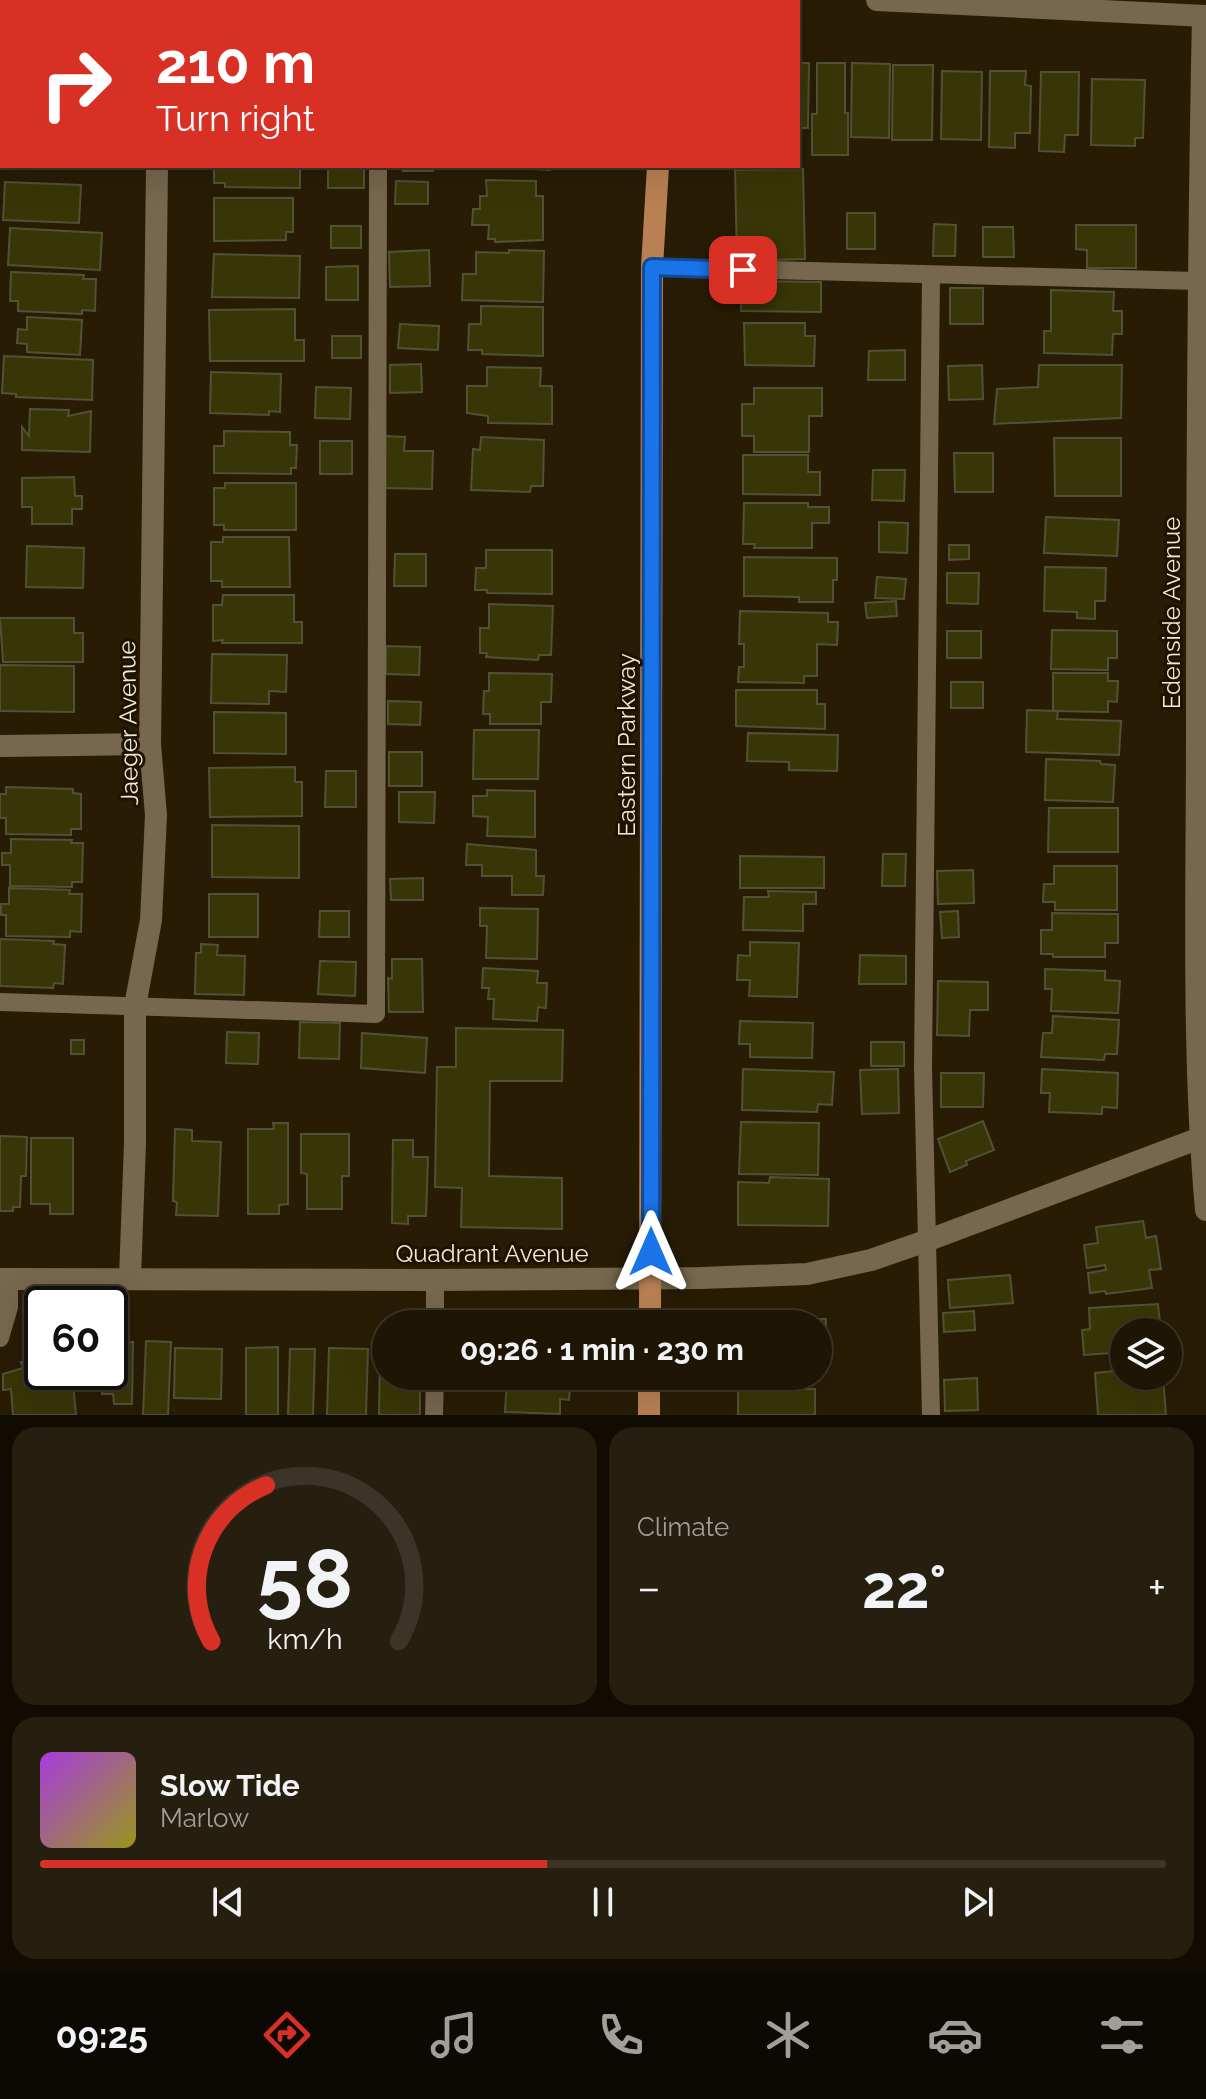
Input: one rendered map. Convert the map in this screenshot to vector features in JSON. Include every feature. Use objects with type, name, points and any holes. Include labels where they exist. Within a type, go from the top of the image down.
[{"type":"main road","name":"Eastern Parkway","points":[[650,1310],[652,267],[658,168]]},
{"type":"main road","points":[[649,1390],[649,1415]]},
{"type":"street","points":[[877,0],[1205,16]]},
{"type":"street","name":"Edenside Avenue","points":[[1205,16],[1197,281],[1202,963],[1200,1138],[1206,1210]]},
{"type":"street","name":"Jaeger Avenue","points":[[130,1277],[135,1143],[135,1006],[151,920],[156,815],[150,744],[157,168]]},
{"type":"street","points":[[0,746],[150,744]]},
{"type":"street","name":"Quadrant Avenue","points":[[4,1279],[435,1280],[807,1274],[871,1260],[926,1241],[1200,1138]]},
{"type":"lane","points":[[0,1002],[376,1014],[378,168]]},
{"type":"lane","points":[[652,267],[1197,281]]},
{"type":"lane","points":[[931,275],[923,1068],[931,1415]]},
{"type":"lane","points":[[0,1338],[9,1307],[4,1279]]},
{"type":"lane","points":[[435,1280],[435,1310]]},
{"type":"lane","points":[[434,1415],[435,1390]]},
{"type":"building","points":[[800,63],[809,63],[808,128],[801,128],[800,160]]},
{"type":"building","points":[[817,63],[845,63],[848,155],[812,155],[812,114],[817,114]]},
{"type":"building","points":[[852,63],[890,64],[889,138],[851,137]]},
{"type":"building","points":[[893,65],[933,65],[932,140],[892,140]]},
{"type":"building","points":[[942,71],[982,72],[981,140],[941,139]]},
{"type":"building","points":[[990,71],[1026,71],[1025,85],[1031,86],[1030,133],[1015,133],[1015,148],[989,147]]},
{"type":"building","points":[[1041,72],[1079,72],[1078,135],[1065,135],[1064,152],[1039,151]]},
{"type":"building","points":[[1092,79],[1145,80],[1143,138],[1135,138],[1135,146],[1091,145]]},
{"type":"building","points":[[214,168],[300,168],[300,188],[225,187],[225,183],[214,183]]},
{"type":"building","points":[[328,168],[364,168],[364,188],[328,188]]},
{"type":"building","points":[[403,168],[433,168],[433,171],[403,171]]},
{"type":"building","points":[[803,169],[805,259],[737,261],[735,170]]},
{"type":"building","points":[[486,180],[536,181],[536,196],[543,196],[543,240],[495,242],[495,239],[488,239],[489,225],[472,225],[473,209],[480,209],[480,196],[487,196]]},
{"type":"building","points":[[396,181],[428,182],[428,204],[395,204]]},
{"type":"building","points":[[5,182],[81,185],[79,223],[3,220]]},
{"type":"building","points":[[214,198],[293,198],[293,232],[286,232],[286,240],[214,241]]},
{"type":"building","points":[[847,213],[875,213],[875,249],[847,249]]},
{"type":"building","points":[[934,224],[956,225],[955,256],[933,256]]},
{"type":"building","points":[[1076,225],[1136,225],[1136,268],[1087,268],[1087,250],[1076,249]]},
{"type":"building","points":[[331,226],[361,226],[361,248],[331,248]]},
{"type":"building","points":[[983,227],[1013,227],[1014,257],[983,257]]},
{"type":"building","points":[[10,228],[102,233],[100,270],[8,265]]},
{"type":"building","points":[[429,250],[430,286],[390,287],[389,252]]},
{"type":"building","points":[[509,250],[544,251],[543,302],[462,300],[463,274],[476,274],[476,252],[509,253]]},
{"type":"building","points":[[214,254],[300,256],[299,298],[212,297]]},
{"type":"building","points":[[358,266],[358,300],[326,300],[326,267]]},
{"type":"building","points":[[11,272],[84,275],[83,279],[96,279],[95,311],[82,310],[82,314],[18,311],[18,301],[10,301]]},
{"type":"building","points":[[742,281],[821,282],[821,312],[741,311]]},
{"type":"building","points":[[950,288],[983,288],[983,324],[950,324]]},
{"type":"building","points":[[1051,290],[1114,292],[1113,311],[1122,311],[1122,334],[1113,334],[1112,355],[1044,353],[1044,331],[1051,331]]},
{"type":"building","points":[[481,306],[543,307],[543,356],[482,354],[482,350],[468,350],[469,324],[481,324]]},
{"type":"building","points":[[295,309],[295,340],[304,340],[304,361],[210,361],[209,310]]},
{"type":"building","points":[[27,317],[82,320],[80,355],[27,352],[27,344],[17,343],[18,329],[27,330]]},
{"type":"building","points":[[744,323],[805,323],[805,336],[815,336],[814,366],[745,365]]},
{"type":"building","points":[[400,324],[439,326],[438,350],[398,348]]},
{"type":"building","points":[[332,336],[361,336],[361,358],[332,358]]},
{"type":"building","points":[[905,350],[905,380],[868,380],[869,351]]},
{"type":"building","points":[[4,356],[93,360],[92,400],[16,397],[16,394],[2,393]]},
{"type":"building","points":[[421,364],[422,392],[390,393],[390,365]]},
{"type":"building","points":[[982,365],[983,399],[949,400],[948,366]]},
{"type":"building","points":[[1039,365],[1122,365],[1121,418],[994,424],[997,389],[1038,387]]},
{"type":"building","points":[[487,367],[541,368],[540,386],[552,386],[552,424],[488,423],[488,416],[467,413],[467,386],[487,386]]},
{"type":"building","points":[[211,372],[281,374],[280,412],[269,411],[269,415],[210,413]]},
{"type":"building","points":[[316,387],[351,388],[350,419],[315,418]]},
{"type":"building","points":[[754,388],[822,388],[822,416],[809,416],[809,452],[754,452],[754,436],[742,436],[742,404],[754,404]]},
{"type":"building","points":[[30,409],[69,410],[68,416],[91,411],[90,452],[22,450],[22,427],[29,436]]},
{"type":"building","points":[[224,431],[290,432],[290,445],[297,445],[296,468],[291,468],[291,474],[214,473],[214,446],[224,446]]},
{"type":"building","points":[[385,436],[405,437],[404,451],[433,451],[432,489],[384,488]]},
{"type":"building","points":[[481,437],[544,440],[543,486],[531,486],[530,492],[471,490],[473,449],[480,450]]},
{"type":"building","points":[[1054,438],[1121,438],[1121,496],[1055,496]]},
{"type":"building","points":[[320,441],[352,441],[352,474],[320,474]]},
{"type":"building","points":[[954,453],[993,453],[993,492],[955,492]]},
{"type":"building","points":[[743,455],[808,455],[808,472],[820,472],[820,495],[743,494]]},
{"type":"building","points":[[873,470],[905,470],[904,501],[872,500]]},
{"type":"building","points":[[74,477],[75,496],[82,496],[82,509],[72,509],[72,524],[32,524],[32,507],[22,507],[22,478]]},
{"type":"building","points":[[225,483],[296,483],[296,530],[224,530],[224,525],[214,525],[214,488],[225,488]]},
{"type":"building","points":[[744,503],[808,503],[808,507],[829,507],[829,523],[812,523],[812,548],[754,548],[755,544],[743,544]]},
{"type":"building","points":[[1046,517],[1119,520],[1117,556],[1044,553]]},
{"type":"building","points":[[879,522],[908,523],[907,553],[879,552]]},
{"type":"building","points":[[223,537],[289,537],[290,587],[222,587],[222,581],[211,581],[211,542],[223,542]]},
{"type":"building","points":[[949,545],[969,545],[969,559],[949,560]]},
{"type":"building","points":[[27,546],[84,548],[83,588],[26,587]]},
{"type":"building","points":[[486,550],[552,550],[552,594],[475,590],[476,568],[486,568]]},
{"type":"building","points":[[395,554],[426,554],[426,586],[394,586]]},
{"type":"building","points":[[744,557],[837,558],[833,602],[799,602],[799,597],[744,596]]},
{"type":"building","points":[[1045,567],[1106,568],[1105,601],[1095,601],[1095,619],[1077,618],[1077,612],[1044,611]]},
{"type":"building","points":[[947,573],[979,573],[978,604],[947,603]]},
{"type":"building","points":[[877,577],[906,579],[904,599],[875,598]]},
{"type":"building","points":[[223,595],[294,595],[294,622],[302,622],[302,643],[213,641],[213,605],[222,605]]},
{"type":"building","points":[[896,601],[897,616],[867,618],[865,603]]},
{"type":"building","points":[[489,604],[553,606],[551,655],[539,655],[538,660],[486,657],[487,653],[480,653],[480,628],[489,628]]},
{"type":"building","points":[[740,611],[828,613],[828,622],[838,622],[837,645],[817,644],[817,676],[804,676],[804,683],[738,682],[739,667],[744,667],[744,644],[739,644]]},
{"type":"building","points":[[0,618],[74,618],[74,633],[83,633],[83,662],[3,662]]},
{"type":"building","points":[[1052,630],[1117,631],[1117,658],[1108,658],[1108,670],[1051,669]]},
{"type":"building","points":[[947,631],[981,631],[981,658],[947,658]]},
{"type":"building","points":[[386,646],[420,647],[419,675],[386,674]]},
{"type":"building","points":[[212,654],[287,655],[286,692],[269,691],[269,704],[211,703]]},
{"type":"building","points":[[0,665],[74,666],[74,712],[0,711]]},
{"type":"building","points":[[489,673],[552,674],[551,702],[541,702],[541,724],[490,724],[490,714],[483,714],[484,691],[489,691]]},
{"type":"building","points":[[1053,673],[1108,673],[1108,681],[1118,681],[1117,702],[1108,701],[1108,712],[1053,711]]},
{"type":"building","points":[[951,682],[983,682],[983,708],[951,708]]},
{"type":"building","points":[[736,690],[817,690],[817,704],[825,704],[825,729],[736,726]]},
{"type":"building","points":[[388,701],[421,702],[420,725],[388,724]]},
{"type":"building","points":[[1027,710],[1058,711],[1057,719],[1121,721],[1119,755],[1026,752]]},
{"type":"building","points":[[214,712],[286,713],[286,754],[214,753]]},
{"type":"building","points":[[474,730],[539,730],[538,779],[473,779]]},
{"type":"building","points":[[748,733],[838,735],[837,771],[789,770],[789,762],[747,761]]},
{"type":"building","points":[[389,752],[422,752],[422,786],[389,786]]},
{"type":"building","points":[[1046,759],[1100,761],[1101,764],[1115,765],[1113,802],[1045,800]]},
{"type":"building","points":[[295,767],[295,782],[302,782],[302,816],[210,817],[209,768]]},
{"type":"building","points":[[326,771],[356,771],[356,807],[325,807]]},
{"type":"building","points":[[6,787],[73,789],[73,793],[81,794],[81,829],[71,829],[71,835],[6,834],[6,818],[0,818],[0,794],[6,794]]},
{"type":"building","points":[[487,790],[535,791],[535,837],[487,836],[488,817],[473,816],[473,796],[487,796]]},
{"type":"building","points":[[399,792],[435,792],[434,823],[399,822]]},
{"type":"building","points":[[1049,808],[1118,808],[1118,852],[1048,852]]},
{"type":"building","points":[[212,825],[299,826],[299,878],[212,877]]},
{"type":"building","points":[[11,839],[83,843],[82,882],[72,882],[72,887],[10,886],[10,865],[2,865],[2,853],[11,853]]},
{"type":"building","points":[[467,844],[536,850],[536,876],[544,876],[543,895],[512,895],[512,876],[482,876],[482,865],[466,865]]},
{"type":"building","points":[[883,854],[906,854],[905,886],[882,886]]},
{"type":"building","points":[[740,856],[824,857],[824,888],[740,888]]},
{"type":"building","points":[[1054,866],[1117,866],[1117,910],[1055,910],[1055,902],[1043,902],[1044,884],[1054,884]]},
{"type":"building","points":[[973,870],[974,903],[938,904],[937,871]]},
{"type":"building","points":[[423,878],[423,900],[391,900],[390,879]]},
{"type":"building","points":[[9,888],[70,890],[69,894],[82,894],[81,932],[70,931],[70,937],[6,936],[6,915],[1,915],[1,904],[9,904]]},
{"type":"building","points":[[768,891],[816,892],[816,904],[803,904],[803,931],[743,930],[744,897],[769,897]]},
{"type":"building","points":[[209,894],[258,894],[258,937],[209,937]]},
{"type":"building","points":[[480,908],[538,909],[537,959],[486,958],[487,926],[480,926]]},
{"type":"building","points":[[320,911],[349,911],[349,937],[319,937]]},
{"type":"building","points":[[958,911],[959,937],[942,938],[940,912]]},
{"type":"building","points":[[1052,913],[1118,914],[1118,943],[1105,943],[1105,957],[1053,957],[1053,954],[1041,954],[1041,930],[1052,930]]},
{"type":"building","points":[[0,939],[54,941],[53,944],[65,945],[63,984],[54,983],[53,988],[0,986]]},
{"type":"building","points":[[750,942],[799,943],[797,997],[749,996],[750,980],[737,980],[738,955],[750,956]]},
{"type":"building","points":[[201,944],[218,945],[217,955],[245,956],[244,995],[195,994],[196,953],[201,953]]},
{"type":"building","points":[[860,955],[906,956],[906,984],[859,984]]},
{"type":"building","points":[[392,959],[422,959],[423,1012],[389,1012],[388,978],[392,979]]},
{"type":"building","points":[[320,961],[356,962],[355,996],[318,994]]},
{"type":"building","points":[[483,968],[538,971],[537,983],[547,983],[546,1008],[538,1007],[537,1021],[493,1019],[494,999],[488,999],[489,988],[482,988]]},
{"type":"building","points":[[1045,969],[1105,971],[1105,980],[1120,981],[1118,1013],[1051,1011],[1052,989],[1045,989]]},
{"type":"building","points":[[938,981],[988,982],[988,1010],[970,1010],[969,1036],[937,1035]]},
{"type":"building","points":[[1053,1016],[1119,1020],[1117,1054],[1105,1054],[1104,1060],[1041,1057],[1043,1033],[1052,1033]]},
{"type":"building","points":[[740,1021],[813,1023],[812,1058],[750,1057],[750,1044],[739,1044]]},
{"type":"building","points":[[300,1022],[340,1023],[339,1059],[299,1058]]},
{"type":"building","points":[[456,1028],[563,1030],[562,1081],[490,1081],[489,1176],[562,1178],[562,1229],[461,1227],[462,1188],[435,1187],[437,1067],[456,1067]]},
{"type":"building","points":[[227,1032],[259,1033],[258,1064],[226,1063]]},
{"type":"building","points":[[362,1033],[427,1038],[425,1073],[361,1068]]},
{"type":"building","points":[[71,1040],[84,1040],[84,1054],[71,1054]]},
{"type":"building","points":[[871,1042],[904,1042],[904,1066],[871,1066]]},
{"type":"building","points":[[743,1069],[834,1072],[832,1105],[818,1104],[817,1112],[742,1110]]},
{"type":"building","points":[[898,1069],[899,1113],[862,1114],[860,1070]]},
{"type":"building","points":[[1042,1069],[1118,1073],[1117,1108],[1102,1107],[1102,1114],[1049,1112],[1050,1093],[1041,1093]]},
{"type":"building","points":[[941,1073],[984,1073],[983,1107],[941,1107]]},
{"type":"building","points":[[983,1121],[994,1150],[966,1161],[967,1165],[950,1172],[938,1139]]},
{"type":"building","points":[[741,1122],[819,1123],[818,1175],[739,1174]]},
{"type":"building","points":[[273,1123],[288,1123],[288,1204],[279,1205],[279,1214],[248,1214],[248,1129],[274,1129]]},
{"type":"building","points":[[175,1129],[192,1130],[192,1141],[221,1142],[218,1216],[176,1215],[177,1202],[173,1201]]},
{"type":"building","points":[[301,1134],[349,1134],[349,1176],[342,1176],[342,1209],[307,1209],[307,1174],[301,1173]]},
{"type":"building","points":[[0,1136],[27,1137],[26,1176],[21,1176],[20,1207],[13,1207],[13,1211],[0,1211]]},
{"type":"building","points":[[31,1138],[73,1138],[73,1214],[50,1214],[50,1204],[31,1204]]},
{"type":"building","points":[[393,1140],[413,1140],[413,1157],[428,1157],[426,1216],[408,1216],[408,1224],[392,1223]]},
{"type":"building","points":[[770,1177],[829,1179],[828,1226],[738,1225],[738,1182],[769,1183]]},
{"type":"building","points":[[1143,1221],[1146,1238],[1156,1236],[1161,1269],[1149,1270],[1152,1288],[1090,1293],[1088,1273],[1106,1270],[1105,1265],[1087,1268],[1084,1245],[1098,1243],[1096,1227]]},
{"type":"building","points":[[1010,1275],[1013,1303],[950,1308],[948,1280]]},
{"type":"building","points":[[1158,1304],[1160,1318],[1110,1318],[1110,1353],[1084,1355],[1082,1330],[1090,1329],[1089,1308]]},
{"type":"building","points":[[974,1311],[975,1330],[944,1332],[943,1313]]},
{"type":"building","points":[[146,1341],[171,1342],[168,1415],[143,1415]]},
{"type":"building","points":[[128,1342],[133,1342],[132,1404],[114,1404],[113,1394],[102,1394],[102,1390],[128,1390]]},
{"type":"building","points":[[278,1347],[278,1415],[246,1415],[246,1348]]},
{"type":"building","points":[[175,1348],[222,1349],[221,1399],[174,1398]]},
{"type":"building","points":[[329,1348],[368,1349],[366,1415],[327,1415]]},
{"type":"building","points":[[290,1349],[315,1349],[313,1415],[288,1415]]},
{"type":"building","points":[[21,1362],[24,1362],[24,1390],[74,1390],[76,1415],[13,1415],[11,1389],[3,1390],[3,1374],[23,1368]]},
{"type":"building","points":[[1110,1371],[1110,1390],[1164,1390],[1166,1415],[1098,1415],[1095,1373]]},
{"type":"building","points":[[977,1378],[978,1410],[945,1411],[944,1380]]},
{"type":"building","points":[[379,1390],[420,1390],[420,1415],[379,1415]]},
{"type":"building","points":[[506,1390],[570,1390],[569,1400],[560,1399],[560,1414],[505,1412]]},
{"type":"building","points":[[738,1390],[815,1390],[815,1415],[738,1415]]},
{"type":"route","points":[[651,1252],[652,267],[743,270]]}]
